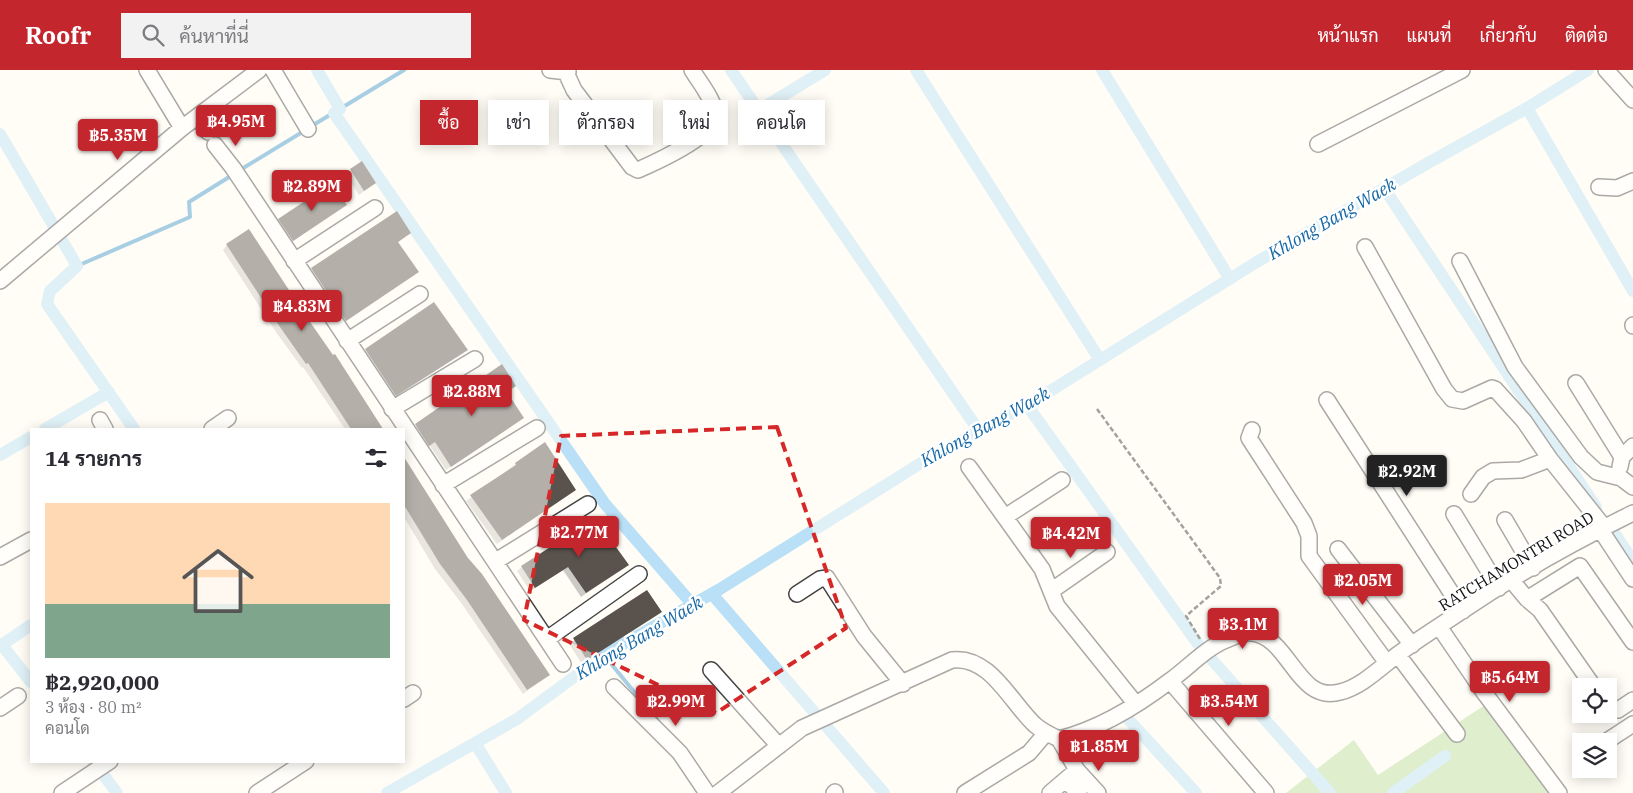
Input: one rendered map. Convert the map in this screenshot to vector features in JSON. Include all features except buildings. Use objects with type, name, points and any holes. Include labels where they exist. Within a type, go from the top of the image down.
[{"type":"street","points":[[147,70],[182,128]]},
{"type":"street","points":[[0,281],[182,128],[259,70]]},
{"type":"street","points":[[274,70],[308,129]]},
{"type":"street","points":[[550,70],[567,71],[574,90],[632,167],[638,170],[705,134],[714,124],[716,115],[712,104],[692,70]]},
{"type":"street","points":[[1318,144],[1454,72]]},
{"type":"street","points":[[1610,74],[1633,100]]},
{"type":"street","points":[[198,116],[404,428]]},
{"type":"street","points":[[1599,187],[1617,188],[1633,181]]},
{"type":"street","points":[[294,261],[375,208]]},
{"type":"street","points":[[1364,247],[1444,389],[1452,399],[1463,401],[1492,388],[1496,389],[1524,421],[1602,528],[1633,579]]},
{"type":"street","points":[[1460,261],[1515,367],[1581,457],[1596,472],[1627,483]]},
{"type":"street","points":[[347,341],[420,294]]},
{"type":"street","points":[[392,410],[475,359]]},
{"type":"street","points":[[1576,383],[1622,458]]},
{"type":"street","points":[[1327,400],[1462,611]]},
{"type":"street","points":[[213,428],[228,418]]},
{"type":"street","points":[[443,485],[537,428]]},
{"type":"street","points":[[405,429],[496,561],[563,664]]},
{"type":"street","points":[[1252,430],[1249,438],[1304,523],[1308,536],[1309,556],[1457,734]]},
{"type":"street","points":[[1627,483],[1620,466],[1622,458],[1633,446]]},
{"type":"street","points":[[1471,494],[1483,477],[1493,471],[1521,470],[1550,459]]},
{"type":"street","points":[[968,467],[1042,569],[1057,606],[1135,704]]},
{"type":"street","points":[[1005,517],[1062,480]]},
{"type":"street","points":[[496,561],[588,504]]},
{"type":"street","name":"RATCHAMONTRI ROAD","points":[[1052,736],[1085,733],[1107,722],[1170,681],[1224,640],[1250,632],[1267,637],[1282,650],[1299,675],[1314,690],[1328,693],[1340,692],[1361,682],[1462,611],[1602,528],[1633,513]]},
{"type":"street","points":[[1454,514],[1506,585],[1540,610],[1587,678]]},
{"type":"street","points":[[1505,520],[1533,568]]},
{"type":"street","points":[[0,558],[30,542]]},
{"type":"street","points":[[1338,549],[1412,645]]},
{"type":"street","points":[[1051,591],[1107,552]]},
{"type":"street","points":[[1527,599],[1580,566],[1633,642]]},
{"type":"street","points":[[547,639],[639,574]]},
{"type":"street","points":[[797,594],[820,579],[827,578],[864,636],[903,684]]},
{"type":"street","points":[[1440,628],[1483,691],[1559,793]]},
{"type":"street","points":[[724,791],[802,728],[903,684],[952,660],[963,659],[977,663],[1035,725],[1052,736],[1079,793]]},
{"type":"street","points":[[711,670],[779,746]]},
{"type":"street","points":[[1170,681],[1266,793]]},
{"type":"street","points":[[614,687],[680,753],[707,793]]},
{"type":"street","points":[[0,708],[18,696]]},
{"type":"street","points":[[1617,710],[1633,700]]},
{"type":"street","points":[[1617,734],[1633,724]]},
{"type":"street","points":[[965,793],[1029,753],[1052,736]]},
{"type":"street","points":[[62,792],[107,763]]},
{"type":"street","points":[[256,793],[303,763]]},
{"type":"street","points":[[1050,793],[1072,776]]},
{"type":"street","points":[[1072,776],[1098,793]]},
{"type":"path","points":[[1097,408],[1220,578],[1221,586],[1186,616],[1208,651]]},
{"type":"highlighted area","points":[[777,427],[846,628],[716,713],[524,620],[561,436]]},
{"type":"green space","points":[[1485,705],[1552,793],[1286,793],[1354,740],[1378,775]]},
{"type":"waterway","points":[[317,70],[340,109]]},
{"type":"waterway","points":[[310,127],[404,70]]},
{"type":"waterway","points":[[731,70],[979,431]]},
{"type":"waterway","points":[[776,100],[825,70]]},
{"type":"waterway","points":[[916,70],[1100,360]]},
{"type":"waterway","points":[[1102,70],[1230,279]]},
{"type":"waterway","name":"Khlong Bang Waek","points":[[387,793],[517,719],[604,655],[720,589],[929,458],[1031,403],[1255,263],[1527,108],[1588,70]]},
{"type":"waterway","points":[[1527,108],[1633,291]]},
{"type":"waterway","points":[[334,113],[605,504],[693,605]]},
{"type":"waterway","points":[[240,170],[304,131]]},
{"type":"waterway","points":[[0,134],[77,266],[50,291],[47,304],[133,428]]},
{"type":"waterway","points":[[77,266],[190,217],[189,202],[234,174]]},
{"type":"waterway","points":[[1384,188],[1596,507]]},
{"type":"waterway","points":[[47,428],[109,392]]},
{"type":"waterway","points":[[1027,405],[1198,644],[1330,793]]},
{"type":"waterway","points":[[0,455],[30,438]]},
{"type":"waterway","points":[[1615,534],[1633,561]]},
{"type":"waterway","points":[[712,594],[884,793]]},
{"type":"waterway","points":[[0,646],[30,626]]},
{"type":"waterway","points":[[2,645],[30,681]]},
{"type":"waterway","points":[[604,655],[657,720]]},
{"type":"waterway","points":[[1127,718],[1196,793]]},
{"type":"waterway","points":[[475,743],[506,793]]},
{"type":"waterway","points":[[1393,793],[1445,756]]},
{"type":"waterway","points":[[94,763],[117,793]]}]
